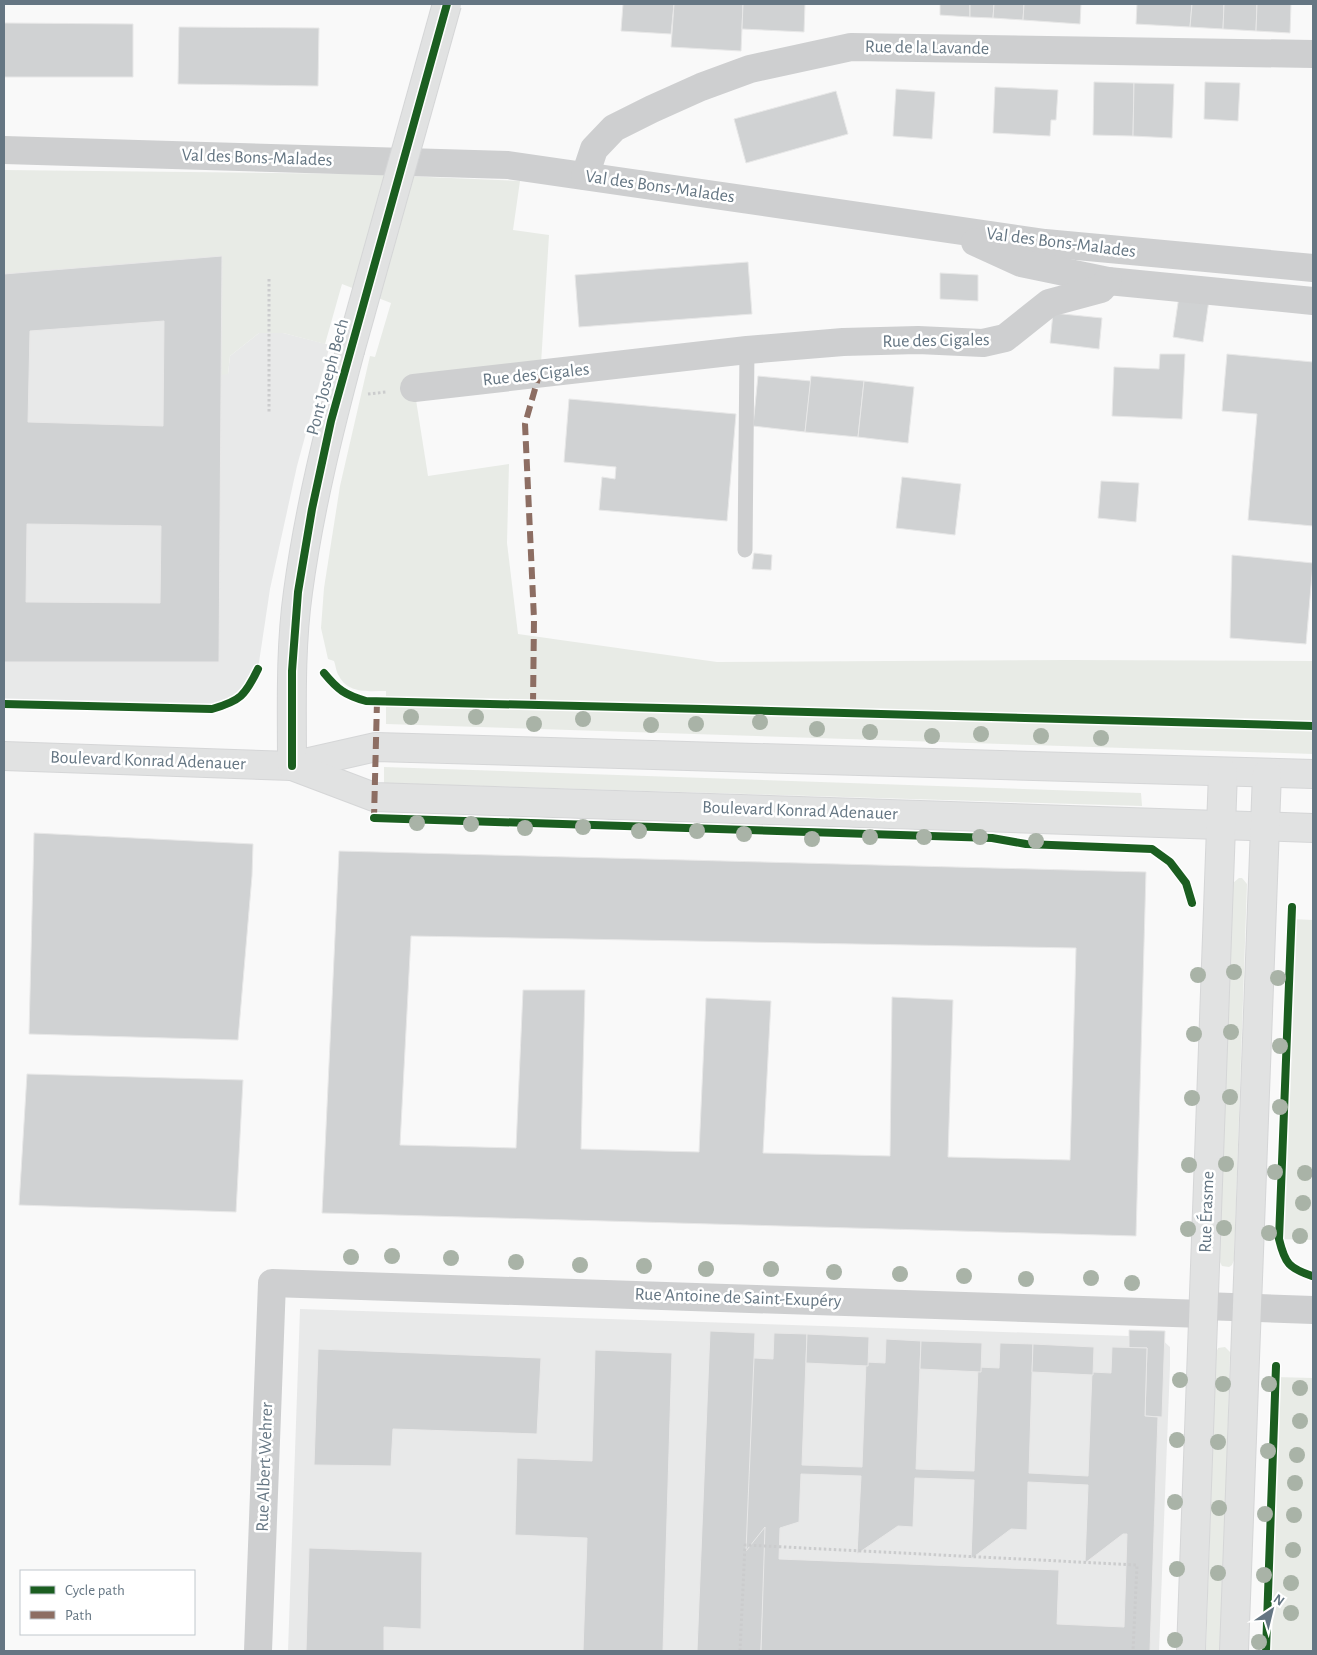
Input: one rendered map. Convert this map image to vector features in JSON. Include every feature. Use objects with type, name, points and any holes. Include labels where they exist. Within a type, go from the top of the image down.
[{"type":"street","name":"Pont Joseph Bech","points":[[292,766],[292,671],[298,592],[312,509],[331,420],[447,4]]},
{"type":"street","name":"Rue de la Lavande","points":[[585,176],[594,149],[614,128],[652,109],[701,87],[750,69],[851,47],[1313,54]]},
{"type":"street","name":"Val des Bons-Malades","points":[[4,150],[508,165],[1045,243],[1313,268]]},
{"type":"street","points":[[946,229],[1021,262],[1108,281],[1313,301]]},
{"type":"street","name":"Rue des Cigales","points":[[414,388],[747,350],[843,342],[918,340],[984,343],[1005,338],[1048,303],[1101,289],[1108,281]]},
{"type":"street","name":"Boulevard Konrad Adenauer","points":[[4,756],[292,766],[376,747],[1313,774]]},
{"type":"street","name":"Boulevard Konrad Adenauer","points":[[292,766],[374,797],[1313,828]]},
{"type":"street","name":"Rue Érasme","points":[[1191,1651],[1223,772]]},
{"type":"street","points":[[1234,1651],[1267,773]]},
{"type":"street","name":"Rue Antoine de Saint-Exupéry","points":[[272,1284],[1204,1310],[1247,1308],[1313,1310]]},
{"type":"street","name":"Rue Albert Wehrer","points":[[258,1651],[272,1284]]},
{"type":"lane","points":[[745,550],[747,350]]},
{"type":"path","points":[[269,280],[269,412]]},
{"type":"path","points":[[740,1651],[745,1545],[1137,1565],[1133,1651]]},
{"type":"shaded area","points":[[4,170],[356,174],[520,181],[513,230],[549,235],[541,364],[413,381],[428,476],[509,464],[507,543],[518,634],[717,662],[1313,661],[1313,754],[386,724],[386,691],[353,689],[343,682],[337,673],[334,661],[328,659],[321,628],[324,588],[340,486],[370,356],[375,357],[391,303],[342,284],[325,344],[283,333],[259,333],[230,356],[228,374],[221,375],[222,256],[4,274]]},
{"type":"shaded area","points":[[222,256],[228,374],[230,356],[259,333],[283,333],[330,345],[297,466],[270,589],[258,669],[249,687],[233,703],[212,709],[4,704],[4,274]]},
{"type":"shaded area","points":[[384,767],[1141,793],[1142,806],[384,783]]},
{"type":"shaded area","points":[[1242,878],[1247,884],[1234,1260],[1229,1267],[1222,1266],[1219,1260],[1233,883]]},
{"type":"shaded area","points":[[1292,919],[1313,920],[1313,1240],[1279,1239]]},
{"type":"shaded area","points":[[300,1309],[1159,1337],[1170,1347],[1170,1365],[1159,1651],[288,1651]]},
{"type":"shaded area","points":[[1225,1347],[1230,1352],[1221,1651],[1206,1651],[1216,1353],[1218,1348]]},
{"type":"shaded area","points":[[1275,1377],[1313,1378],[1313,1651],[1266,1651]]},
{"type":"building","points":[[623,4],[674,4],[671,34],[621,31]]},
{"type":"building","points":[[674,4],[743,4],[741,51],[671,47]]},
{"type":"building","points":[[743,4],[805,4],[804,32],[742,29]]},
{"type":"building","points":[[940,4],[970,4],[970,17],[940,15]]},
{"type":"building","points":[[970,4],[994,4],[993,18],[970,17]]},
{"type":"building","points":[[994,4],[1024,4],[1023,20],[993,18]]},
{"type":"building","points":[[1024,4],[1081,4],[1080,24],[1023,20]]},
{"type":"building","points":[[1137,4],[1192,4],[1190,27],[1136,24]]},
{"type":"building","points":[[1192,4],[1224,4],[1223,29],[1190,27]]},
{"type":"building","points":[[1224,4],[1257,4],[1256,31],[1223,29]]},
{"type":"building","points":[[1257,4],[1291,4],[1290,33],[1256,31]]},
{"type":"building","points":[[4,23],[133,24],[133,77],[4,77]]},
{"type":"building","points":[[179,27],[319,28],[318,86],[178,84]]},
{"type":"building","points":[[1094,82],[1134,83],[1133,136],[1093,135]]},
{"type":"building","points":[[1205,82],[1240,83],[1238,121],[1204,119]]},
{"type":"building","points":[[1134,83],[1174,84],[1172,138],[1133,136]]},
{"type":"building","points":[[995,87],[1058,90],[1056,120],[1051,120],[1050,136],[993,133]]},
{"type":"building","points":[[896,89],[935,92],[932,139],[893,136]]},
{"type":"building","points":[[836,91],[848,134],[746,163],[734,119]]},
{"type":"building","points":[[222,256],[219,662],[4,662],[4,274]],"holes":[[[164,321],[163,426],[28,422],[30,331]],[[27,524],[161,526],[160,603],[26,602]]]},
{"type":"building","points":[[748,262],[752,314],[579,327],[575,275]]},
{"type":"building","points":[[940,273],[978,275],[978,301],[940,299]]},
{"type":"building","points":[[1179,296],[1209,300],[1203,342],[1173,337]]},
{"type":"building","points":[[1053,313],[1102,318],[1099,349],[1050,343]]},
{"type":"building","points":[[1160,354],[1185,354],[1182,419],[1112,416],[1114,367],[1159,369]]},
{"type":"building","points":[[1227,354],[1313,362],[1313,526],[1248,520],[1257,414],[1222,411]]},
{"type":"building","points":[[758,376],[811,381],[805,432],[753,426]]},
{"type":"building","points":[[811,376],[864,381],[858,437],[805,432]]},
{"type":"building","points":[[864,381],[914,387],[908,443],[858,437]]},
{"type":"building","points":[[569,399],[736,414],[727,521],[599,510],[602,477],[615,479],[616,467],[564,462]]},
{"type":"building","points":[[902,477],[961,484],[955,535],[896,528]]},
{"type":"building","points":[[1101,481],[1139,483],[1136,522],[1098,518]]},
{"type":"building","points":[[754,553],[772,555],[771,570],[752,569]]},
{"type":"building","points":[[1232,555],[1313,563],[1306,644],[1230,638]]},
{"type":"building","points":[[34,833],[253,844],[238,1040],[29,1034]]},
{"type":"building","points":[[339,851],[1146,872],[1136,1236],[322,1213]],"holes":[[[411,936],[1076,948],[1070,1160],[948,1157],[953,1000],[892,997],[890,1156],[763,1153],[771,1001],[706,998],[699,1152],[581,1149],[585,990],[523,990],[516,1148],[400,1145]]]},
{"type":"building","points":[[27,1074],[243,1080],[236,1212],[19,1205]]},
{"type":"building","points":[[1129,1330],[1165,1331],[1162,1417],[1145,1416],[1147,1348],[1129,1348]]},
{"type":"building","points":[[710,1331],[755,1333],[754,1358],[773,1359],[761,1651],[697,1651]]},
{"type":"building","points":[[774,1333],[807,1334],[802,1465],[862,1467],[866,1362],[885,1363],[886,1339],[921,1341],[916,1469],[974,1471],[978,1367],[999,1368],[1000,1343],[1033,1344],[1029,1473],[1088,1476],[1092,1372],[1111,1373],[1112,1347],[1147,1348],[1145,1416],[1158,1417],[1150,1651],[761,1651],[765,1527],[746,1551],[754,1358],[773,1359]],"holes":[[[801,1474],[861,1476],[857,1554],[898,1526],[913,1527],[915,1478],[974,1480],[971,1559],[1011,1529],[1027,1530],[1028,1482],[1088,1485],[1085,1563],[1123,1534],[1127,1534],[1124,1627],[1057,1624],[1059,1570],[779,1559],[780,1528],[799,1522]]]},
{"type":"building","points":[[807,1334],[869,1337],[868,1366],[806,1363]]},
{"type":"building","points":[[921,1341],[982,1343],[981,1372],[920,1369]]},
{"type":"building","points":[[1033,1344],[1094,1347],[1093,1375],[1032,1372]]},
{"type":"building","points":[[318,1349],[541,1358],[537,1434],[393,1429],[391,1466],[314,1465]]},
{"type":"building","points":[[595,1350],[672,1353],[663,1651],[583,1651],[587,1538],[515,1535],[517,1458],[592,1461]]},
{"type":"building","points":[[309,1548],[422,1552],[421,1629],[384,1627],[384,1651],[306,1651]]},
{"type":"marked path","points":[[533,705],[534,619],[525,424],[539,375]]},
{"type":"marked path","points":[[377,701],[374,818],[377,818]]},
{"type":"cycle path","points":[[292,766],[292,671],[298,592],[312,509],[331,421],[447,4]]},
{"type":"cycle path","points":[[4,704],[212,709],[241,696],[258,669]]},
{"type":"cycle path","points":[[324,673],[342,691],[366,701],[1313,726]]},
{"type":"cycle path","points":[[374,818],[992,838],[1026,844],[1152,849],[1170,862],[1186,883],[1192,903]]},
{"type":"cycle path","points":[[1292,907],[1279,1239],[1283,1254],[1289,1264],[1312,1276]]},
{"type":"cycle path","points":[[1266,1651],[1276,1366]]}]
